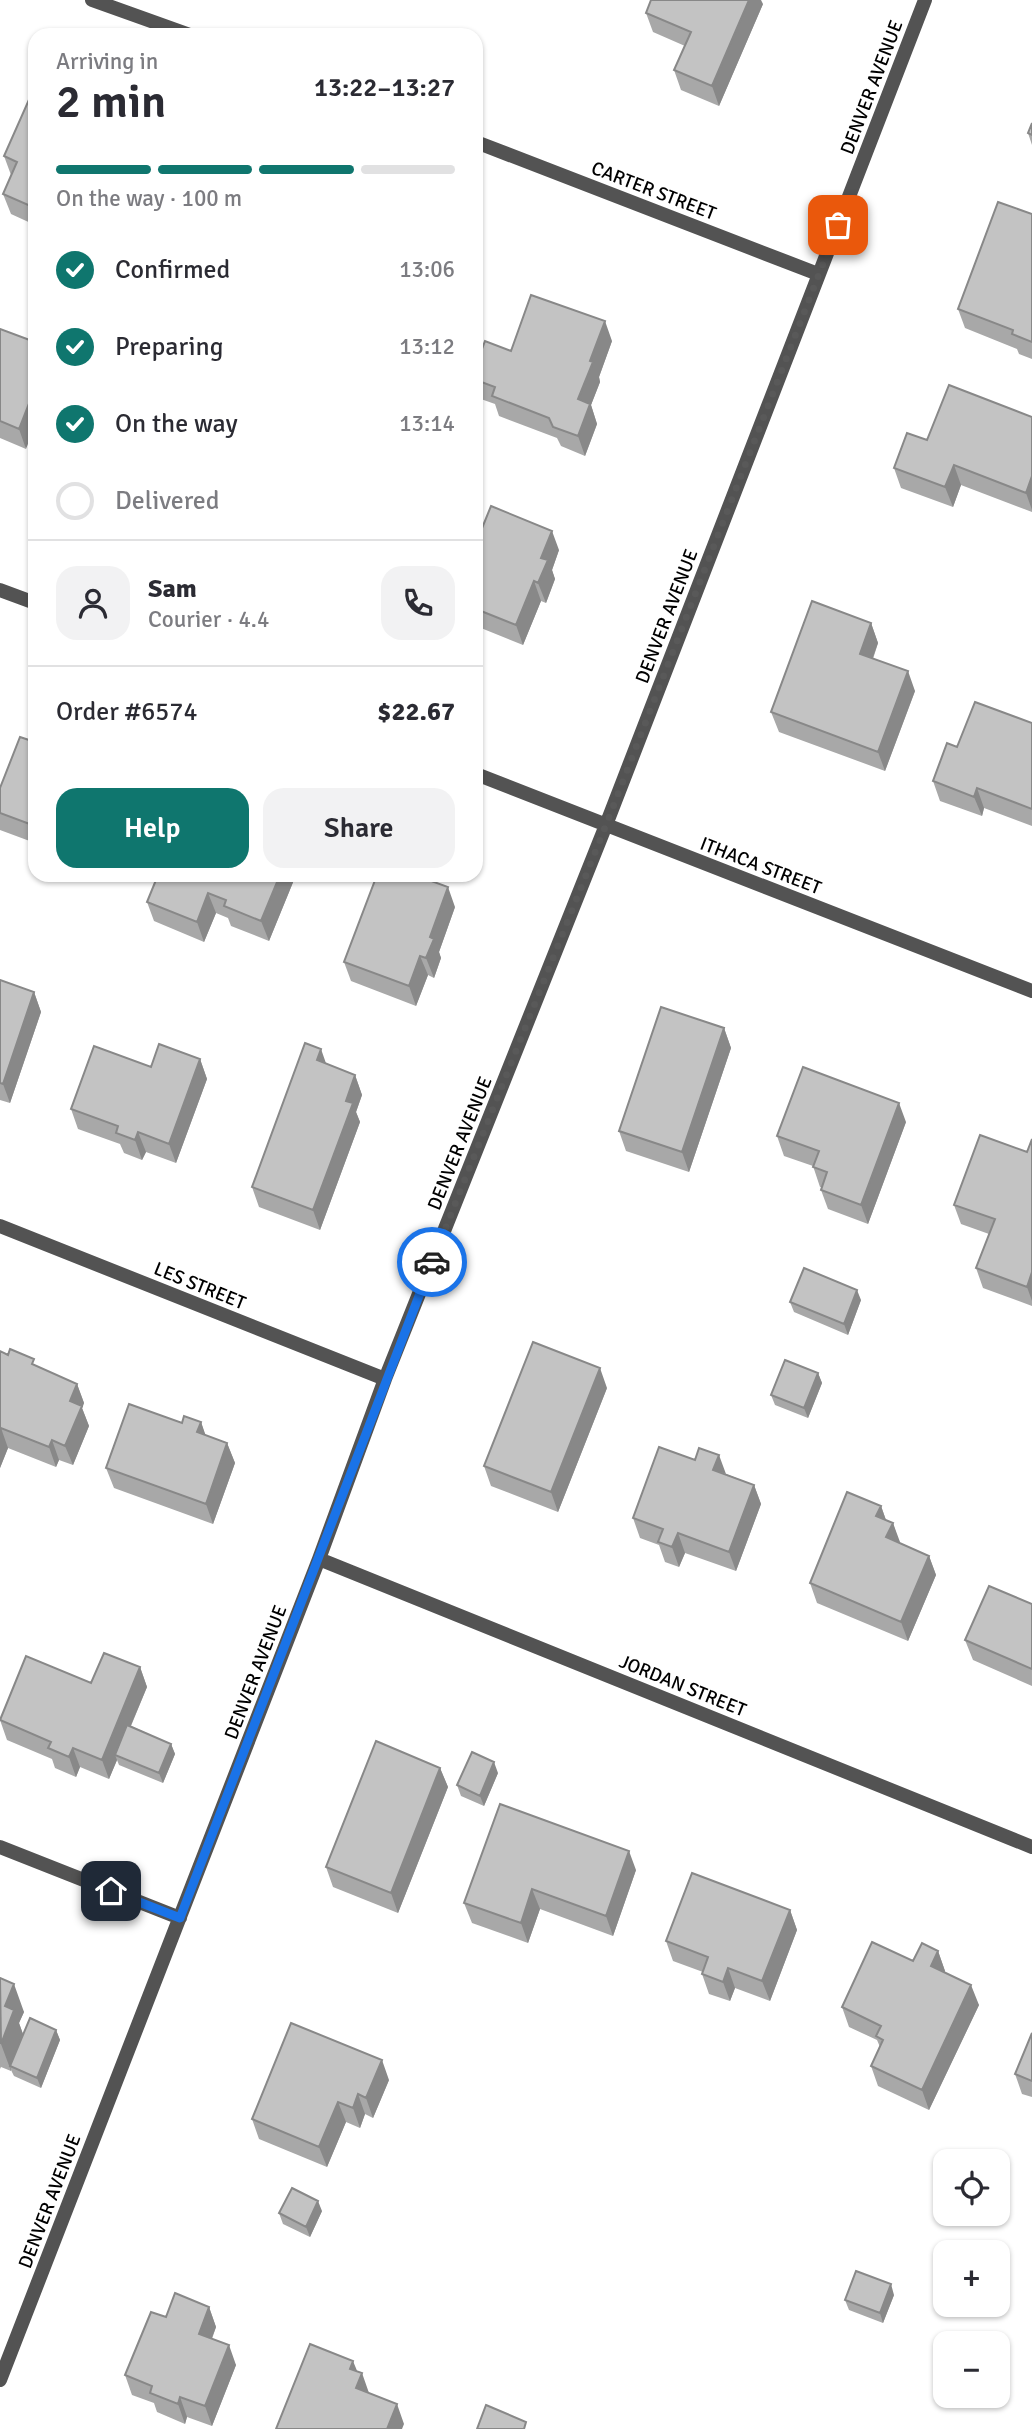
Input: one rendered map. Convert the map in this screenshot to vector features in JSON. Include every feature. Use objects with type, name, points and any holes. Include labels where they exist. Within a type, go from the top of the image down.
[{"type":"street","points":[[92,0],[170,28]]},
{"type":"street","name":"DENVER AVENUE","points":[[0,2379],[319,1559],[385,1379],[606,825],[925,0]]},
{"type":"street","name":"CARTER STREET","points":[[483,145],[818,274]]},
{"type":"street","points":[[0,590],[28,600]]},
{"type":"street","name":"ITHACA STREET","points":[[483,777],[1032,991]]},
{"type":"street","name":"LES STREET","points":[[0,1226],[385,1379]]},
{"type":"street","name":"JORDAN STREET","points":[[319,1559],[1032,1847]]},
{"type":"street","points":[[0,1847],[180,1918]]},
{"type":"building","points":[[651,0],[749,0],[712,86],[674,70],[691,32],[646,13]]},
{"type":"building","points":[[28,102],[28,205],[3,194],[17,162],[4,156]]},
{"type":"building","points":[[998,202],[1032,214],[1032,342],[1012,334],[1013,330],[958,309]]},
{"type":"building","points":[[531,295],[605,321],[578,399],[590,404],[578,436],[553,427],[549,418],[492,396],[495,387],[483,383],[485,341],[511,351]]},
{"type":"building","points":[[0,329],[28,339],[28,406],[19,429],[0,421]]},
{"type":"building","points":[[949,385],[1032,417],[1032,476],[1026,493],[954,465],[945,487],[894,468],[907,433],[927,440]]},
{"type":"building","points":[[491,506],[552,531],[541,558],[548,560],[538,583],[534,581],[516,625],[483,612],[483,526]]},
{"type":"building","points":[[812,601],[871,623],[860,654],[908,671],[878,752],[771,712]]},
{"type":"building","points":[[975,702],[1032,723],[1032,809],[977,788],[974,797],[933,781],[947,743],[957,747]]},
{"type":"building","points":[[20,737],[28,740],[28,823],[0,813],[0,788]]},
{"type":"building","points":[[155,882],[277,882],[261,921],[224,906],[226,900],[208,893],[197,922],[147,902]]},
{"type":"building","points":[[374,882],[434,882],[448,887],[430,937],[434,939],[426,958],[420,956],[409,986],[344,962]]},
{"type":"building","points":[[0,980],[34,992],[3,1084],[0,1083]]},
{"type":"building","points":[[661,1007],[724,1028],[682,1152],[619,1131]]},
{"type":"building","points":[[305,1043],[321,1049],[317,1060],[355,1075],[346,1101],[353,1103],[313,1210],[252,1187]]},
{"type":"building","points":[[159,1044],[200,1059],[169,1144],[138,1132],[135,1140],[116,1133],[118,1126],[71,1109],[94,1046],[151,1067]]},
{"type":"building","points":[[803,1067],[899,1103],[861,1205],[821,1190],[827,1172],[813,1167],[819,1151],[777,1136]]},
{"type":"building","points":[[980,1135],[1027,1152],[1032,1139],[1032,1272],[1027,1287],[976,1268],[995,1219],[954,1205]]},
{"type":"building","points":[[804,1268],[857,1290],[844,1324],[790,1302]]},
{"type":"building","points":[[533,1342],[600,1368],[551,1492],[484,1466]]},
{"type":"building","points":[[10,1349],[34,1359],[32,1364],[77,1384],[70,1401],[82,1406],[65,1446],[52,1440],[49,1447],[1,1428],[0,1431],[0,1351],[8,1355]]},
{"type":"building","points":[[785,1360],[818,1373],[804,1408],[771,1395]]},
{"type":"building","points":[[129,1404],[182,1423],[184,1416],[201,1422],[197,1432],[227,1443],[206,1504],[106,1468]]},
{"type":"building","points":[[659,1447],[695,1460],[699,1448],[719,1455],[713,1470],[754,1485],[729,1552],[678,1533],[672,1547],[658,1542],[663,1529],[633,1518]]},
{"type":"building","points":[[847,1492],[881,1506],[876,1516],[893,1523],[886,1537],[929,1556],[901,1622],[810,1583]]},
{"type":"building","points":[[989,1586],[1032,1604],[1032,1669],[965,1640]]},
{"type":"building","points":[[104,1653],[140,1667],[102,1760],[73,1748],[69,1757],[48,1748],[51,1742],[0,1720],[26,1656],[91,1683]]},
{"type":"building","points":[[127,1725],[171,1744],[159,1773],[115,1755]]},
{"type":"building","points":[[376,1741],[440,1768],[391,1893],[326,1867]]},
{"type":"building","points":[[472,1752],[494,1762],[480,1796],[457,1785]]},
{"type":"building","points":[[500,1804],[629,1851],[606,1916],[532,1889],[521,1923],[464,1903]]},
{"type":"building","points":[[692,1873],[790,1910],[762,1981],[728,1968],[723,1982],[702,1974],[708,1957],[666,1941]]},
{"type":"building","points":[[872,1942],[913,1961],[922,1943],[938,1951],[931,1966],[971,1985],[922,2090],[871,2066],[883,2040],[876,2036],[881,2026],[842,2007]]},
{"type":"building","points":[[0,1978],[14,1984],[5,2006],[14,2010],[1,2044]]},
{"type":"building","points":[[30,2018],[56,2030],[37,2078],[10,2066]]},
{"type":"building","points":[[291,2023],[382,2060],[366,2098],[358,2094],[353,2108],[338,2102],[319,2147],[252,2119]]},
{"type":"building","points":[[1032,2033],[1032,2081],[1015,2074]]},
{"type":"building","points":[[292,2188],[318,2201],[306,2227],[279,2213]]},
{"type":"building","points":[[856,2271],[891,2284],[880,2313],[845,2300]]},
{"type":"building","points":[[175,2293],[209,2307],[199,2334],[229,2345],[205,2406],[180,2397],[178,2404],[150,2393],[152,2386],[125,2375],[151,2312],[166,2317]]},
{"type":"building","points":[[310,2344],[353,2361],[350,2369],[362,2373],[356,2388],[397,2404],[387,2429],[276,2429]]},
{"type":"building","points":[[486,2405],[526,2422],[524,2429],[477,2429]]},
{"type":"way so far","points":[[432,1262],[606,825],[838,225]]},
{"type":"route","points":[[111,1891],[180,1918],[432,1262]]}]
